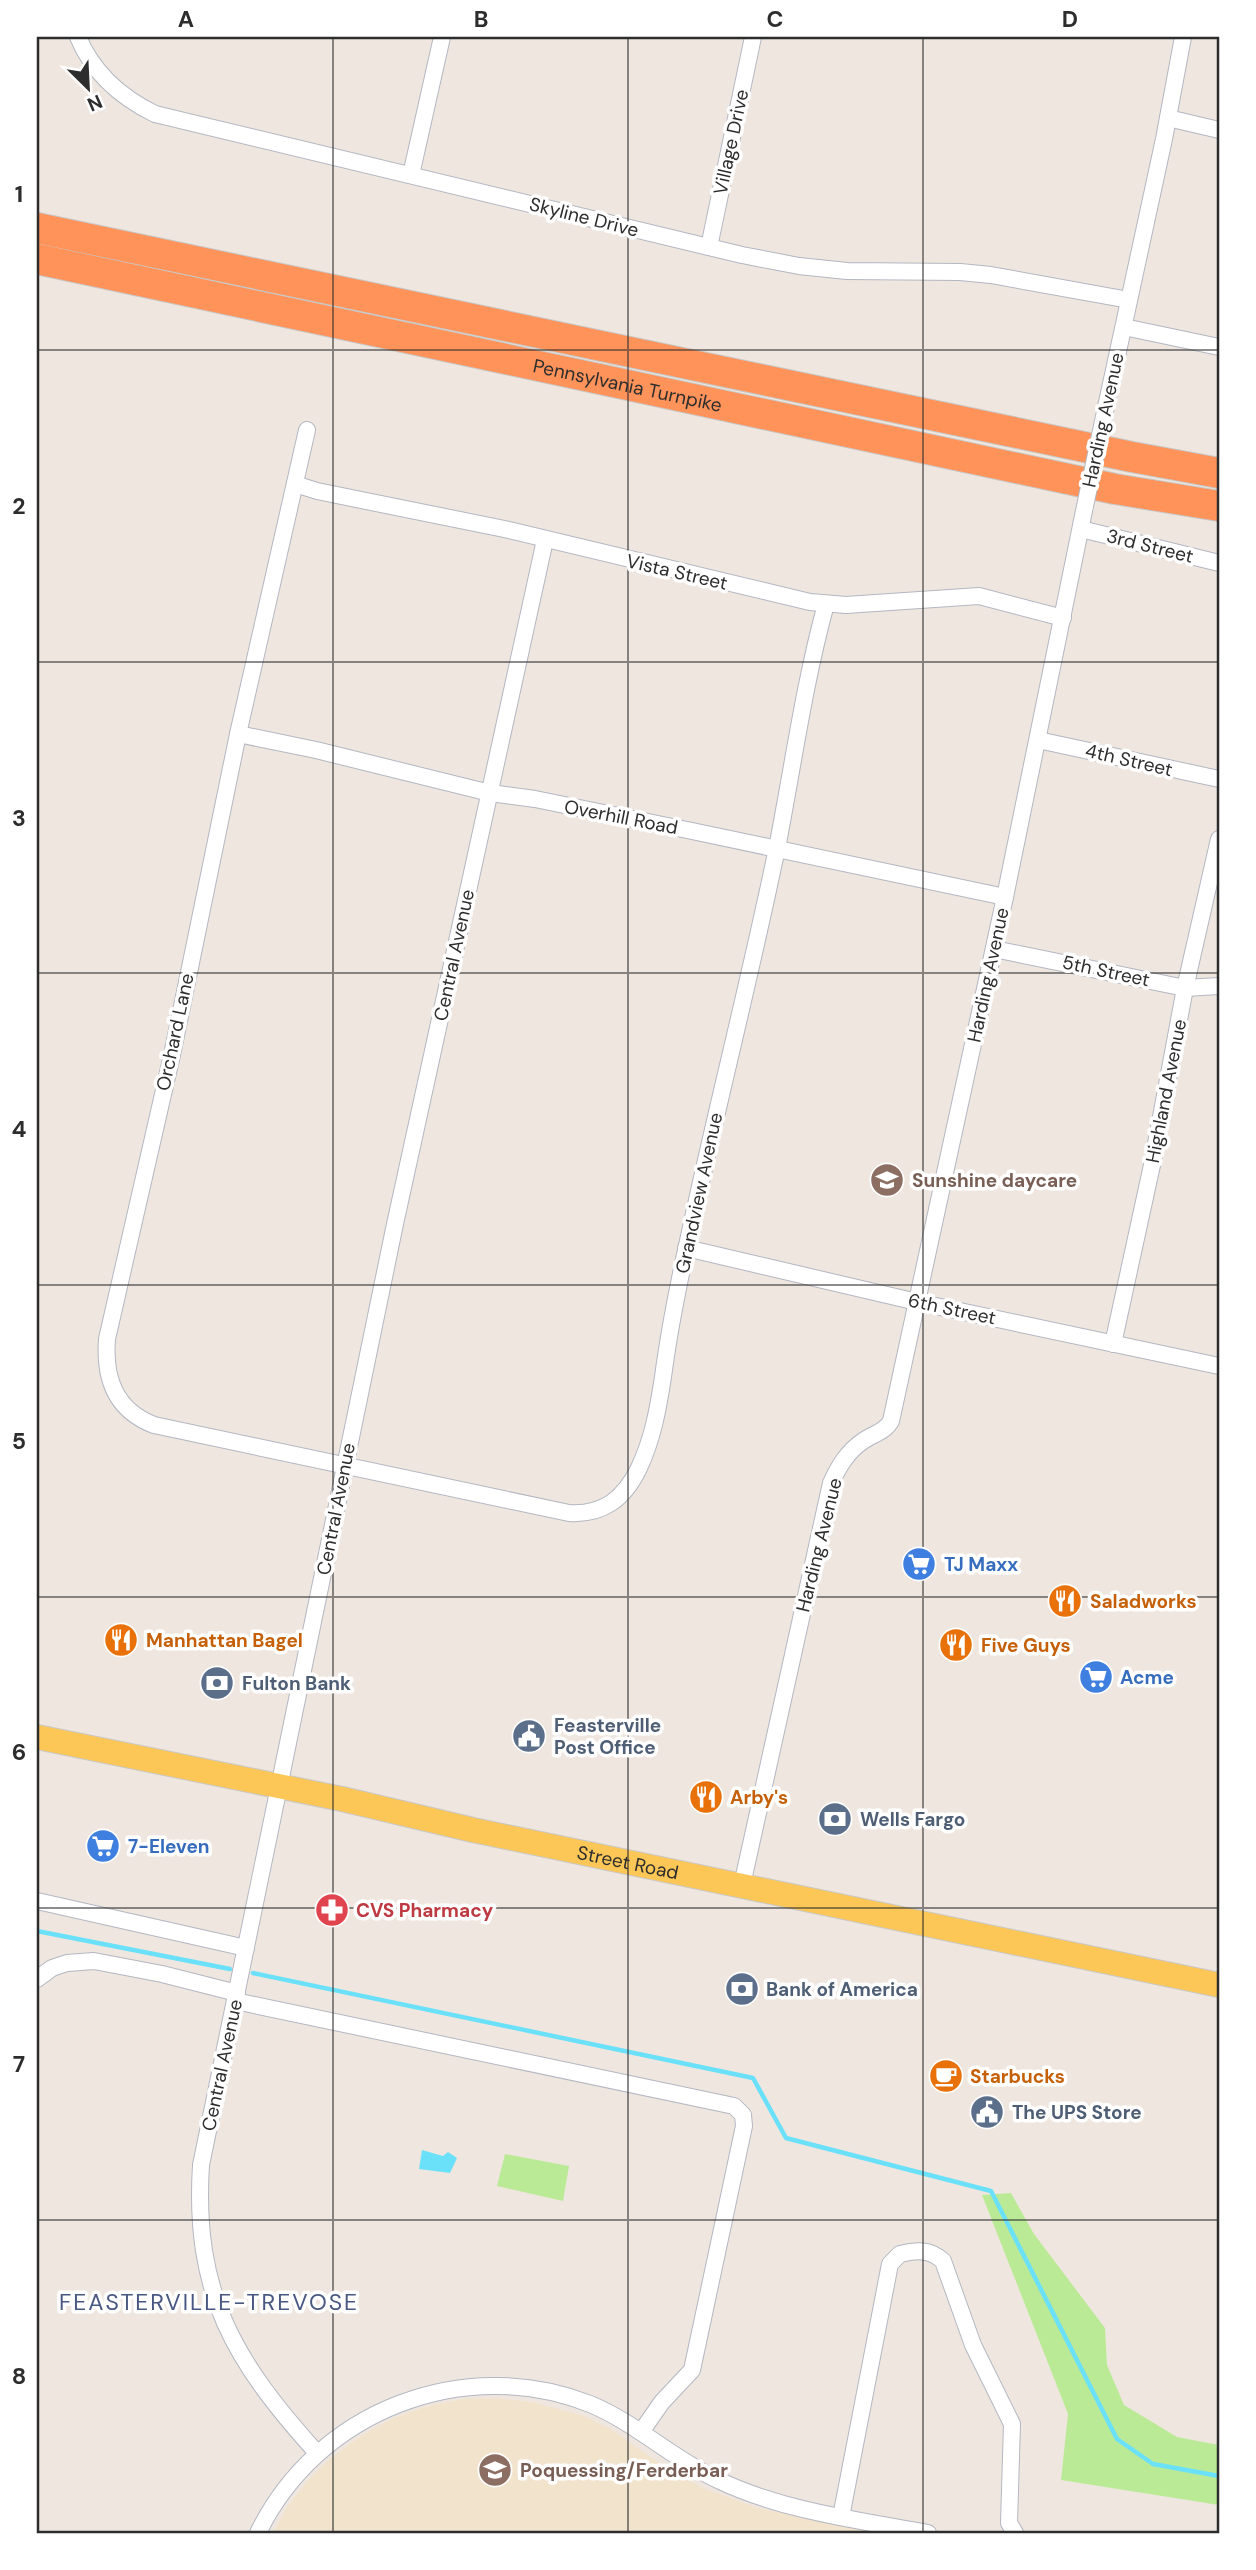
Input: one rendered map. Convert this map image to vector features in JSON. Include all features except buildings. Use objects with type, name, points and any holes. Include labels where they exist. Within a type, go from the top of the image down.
[{"type":"highway","name":"Pennsylvania Turnpike","points":[[37,228],[1219,473]]},
{"type":"highway","name":"Pennsylvania Turnpike","points":[[37,259],[1101,486],[1219,506]]},
{"type":"main road","name":"Street Road","points":[[37,1737],[1219,1985]]},
{"type":"street","name":"Skyline Drive","points":[[78,37],[105,80],[129,100],[155,114],[709,247],[799,266],[847,271],[960,272],[991,275],[1129,300]]},
{"type":"street","points":[[411,174],[442,37]]},
{"type":"street","name":"Village Drive","points":[[709,247],[753,37]]},
{"type":"street","name":"Harding Avenue","points":[[742,1885],[831,1483],[839,1465],[850,1451],[890,1425],[1005,897],[1183,37]]},
{"type":"street","points":[[1168,118],[1219,130]]},
{"type":"street","points":[[1124,327],[1219,347]]},
{"type":"street","name":"Orchard Lane","points":[[307,430],[239,734],[172,1055],[107,1339],[107,1370],[116,1396],[135,1416],[148,1422],[344,1466]]},
{"type":"street","name":"Vista Street","points":[[295,484],[317,491],[509,530],[795,599],[846,605],[979,596],[1063,618]]},
{"type":"street","name":"3rd Street","points":[[1082,529],[1219,563]]},
{"type":"street","name":"Central Avenue","points":[[317,2453],[254,2377],[233,2342],[212,2289],[203,2250],[199,2200],[201,2165],[395,1224],[545,540]]},
{"type":"street","name":"Grandview Avenue","points":[[344,1466],[569,1513],[595,1512],[616,1502],[638,1470],[655,1427],[686,1248],[776,849],[804,701],[826,604]]},
{"type":"street","name":"Overhill Road","points":[[239,734],[490,793],[535,799],[1005,897]]},
{"type":"street","name":"4th Street","points":[[1038,740],[1219,779]]},
{"type":"street","name":"Highland Avenue","points":[[1113,1344],[1155,1151],[1185,988],[1219,839]]},
{"type":"street","name":"5th Street","points":[[994,949],[1185,988],[1219,986]]},
{"type":"street","name":"6th Street","points":[[686,1248],[917,1302],[1219,1366]]},
{"type":"street","points":[[37,1901],[246,1948]]},
{"type":"street","points":[[37,1979],[52,1968],[67,1963],[94,1961],[162,1974],[236,1997],[734,2106],[743,2115],[744,2126],[692,2370],[662,2402],[641,2432]]},
{"type":"street","points":[[841,2517],[890,2264],[900,2253],[926,2251],[935,2253],[943,2261],[973,2345],[1012,2424],[1009,2523],[1015,2533]]},
{"type":"street","points":[[258,2533],[286,2487],[317,2453],[355,2424],[389,2407],[443,2389],[481,2385],[538,2389],[575,2399],[625,2421],[717,2480],[778,2503],[928,2533]]},
{"type":"shaded area","name":"Poquessing/Ferderbar","points":[[497,2398],[533,2402],[584,2416],[614,2431],[650,2457],[701,2487],[758,2508],[877,2533],[273,2533],[287,2507],[309,2479],[327,2461],[362,2435],[394,2418],[427,2406],[462,2399]]},
{"type":"green space","points":[[505,2154],[569,2166],[563,2201],[497,2186]]},
{"type":"green space","points":[[1011,2193],[1034,2234],[1105,2328],[1107,2365],[1124,2405],[1177,2437],[1219,2445],[1219,2505],[1061,2480],[1068,2414],[982,2195]]},
{"type":"water","points":[[422,2150],[443,2156],[448,2152],[457,2158],[450,2173],[419,2169]]},
{"type":"waterway","points":[[37,1931],[230,1969]]},
{"type":"waterway","points":[[253,1973],[753,2078],[786,2138],[991,2191],[1117,2439],[1153,2464],[1219,2476]]},
{"type":"place","name":"Sunshine daycare","points":[[887,1180]]},
{"type":"place","name":"TJ Maxx","points":[[919,1564]]},
{"type":"place","name":"Saladworks","points":[[1065,1601]]},
{"type":"place","name":"Manhattan Bagel","points":[[121,1640]]},
{"type":"place","name":"Five Guys","points":[[956,1645]]},
{"type":"place","name":"Acme","points":[[1096,1677]]},
{"type":"place","name":"Fulton Bank","points":[[217,1683]]},
{"type":"place","name":"Feasterville Post Office","points":[[529,1736]]},
{"type":"place","name":"Arby's","points":[[706,1797]]},
{"type":"place","name":"Wells Fargo","points":[[835,1819]]},
{"type":"place","name":"7-Eleven","points":[[103,1846]]},
{"type":"place","name":"CVS Pharmacy","points":[[332,1910]]},
{"type":"place","name":"Bank of America","points":[[742,1989]]},
{"type":"place","name":"Starbucks","points":[[946,2076]]},
{"type":"place","name":"The UPS Store","points":[[987,2112]]},
{"type":"place","name":"Poquessing/Ferderbar","points":[[495,2470]]},
{"type":"district","name":"FEASTERVILLE-TREVOSE","points":[[209,2302]]}]
